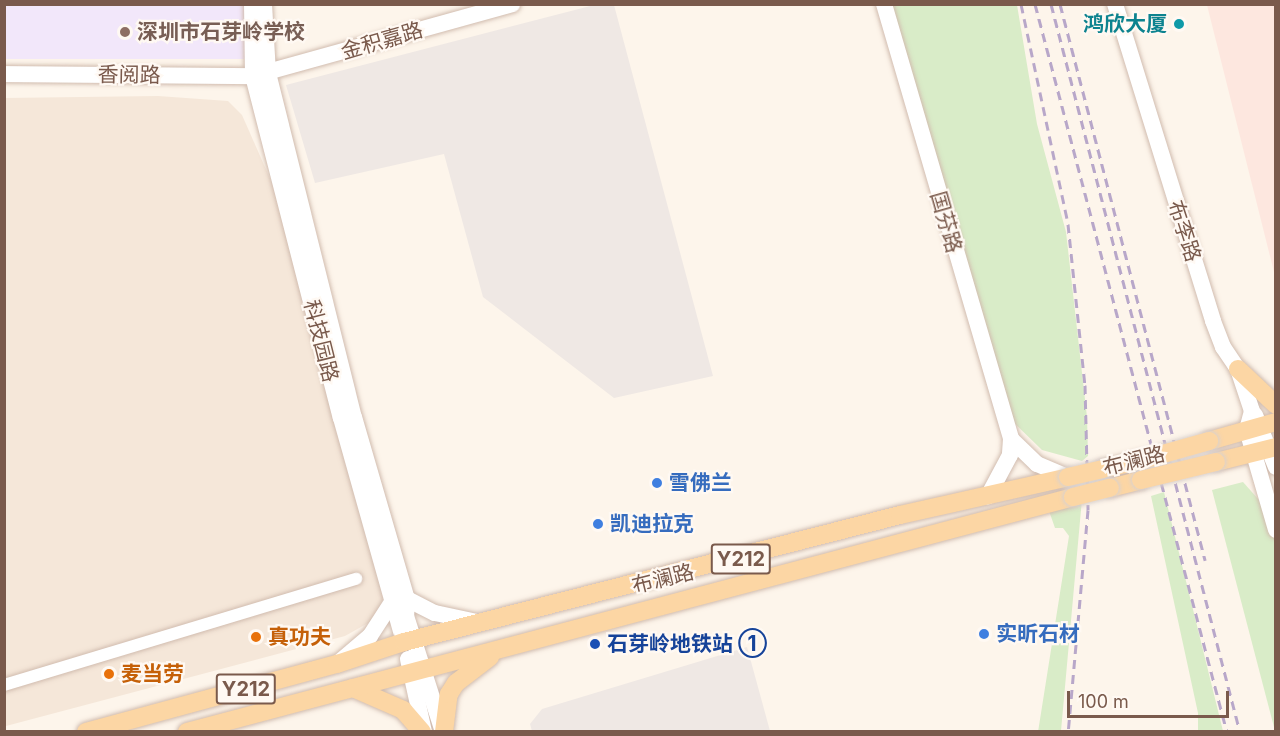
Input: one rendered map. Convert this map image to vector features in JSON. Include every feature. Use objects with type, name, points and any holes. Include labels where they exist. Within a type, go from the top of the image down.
[{"type":"main road","name":"科技园路","points":[[252,4],[260,74],[391,604],[408,641],[417,671]]},
{"type":"main road","name":"科技园路","points":[[264,4],[260,74],[354,417],[407,598],[408,641]]},
{"type":"main road","name":"金积嘉路","points":[[260,74],[512,4]]},
{"type":"main road","name":"国芬路","points":[[884,4],[1011,439]]},
{"type":"main road","name":"布李路","points":[[1115,4],[1213,321],[1223,347],[1238,369],[1259,422],[1266,450]]},
{"type":"main road","name":"香阅路","points":[[4,74],[260,74]]},
{"type":"main road","points":[[1238,369],[1275,405]]},
{"type":"main road","name":"布澜路","points":[[86,732],[337,664],[408,641],[483,624],[988,495],[1138,461],[1209,441],[1259,422]]},
{"type":"main road","points":[[1011,439],[1037,464],[1068,477]]},
{"type":"main road","points":[[988,495],[1010,455],[1011,439]]},
{"type":"main road","points":[[1266,450],[1275,467]]},
{"type":"main road","points":[[1266,450],[1275,530]]},
{"type":"main road","name":"布澜路","points":[[187,732],[516,643],[626,618],[1072,496],[1266,450]]},
{"type":"main road","points":[[407,598],[457,620],[483,624],[481,653]]},
{"type":"main road","points":[[337,664],[370,636],[391,604]]},
{"type":"main road","points":[[443,732],[449,694],[456,682],[474,665],[516,643]]},
{"type":"main road","points":[[417,671],[443,732]]},
{"type":"main road","points":[[417,671],[423,732]]},
{"type":"main road","points":[[353,688],[394,704],[423,732]]},
{"type":"street","points":[[4,685],[356,579]]},
{"type":"shaded area","points":[[598,4],[614,5],[713,376],[614,398],[483,297],[444,154],[315,183],[286,85]]},
{"type":"shaded area","name":"深圳市石芽岭学校","points":[[5,5],[247,5],[247,59],[5,59]]},
{"type":"shaded area","points":[[1207,5],[1275,5],[1275,276]]},
{"type":"shaded area","points":[[158,96],[228,101],[242,115],[279,199],[384,594],[377,618],[345,636],[6,726],[4,98]]},
{"type":"shaded area","points":[[747,647],[770,731],[532,731],[530,724],[542,709]]},
{"type":"green space","points":[[892,5],[1017,5],[1037,124],[1066,232],[1087,417],[1088,456],[1082,461],[1042,450],[1012,421]]},
{"type":"green space","points":[[1243,482],[1267,509],[1276,543],[1275,731],[1212,490]]},
{"type":"green space","points":[[1164,492],[1223,731],[1198,731],[1198,713],[1151,496]]},
{"type":"green space","points":[[1082,499],[1061,731],[1038,732],[1069,536],[1063,528],[1055,528],[1048,508]]},
{"type":"railway","points":[[1021,4],[1068,224],[1085,385],[1088,510],[1068,732]]},
{"type":"railway","points":[[1035,4],[1227,732]]},
{"type":"railway","points":[[1051,4],[1240,732]]},
{"type":"railway","points":[[1060,4],[1205,560]]},
{"type":"place","name":"鸿欣大厦","points":[[1179,24]]},
{"type":"place","name":"深圳市石芽岭学校","points":[[125,32]]},
{"type":"place","name":"雪佛兰","points":[[657,483]]},
{"type":"place","name":"凯迪拉克","points":[[598,524]]},
{"type":"place","name":"实昕石材","points":[[984,634]]},
{"type":"place","name":"真功夫","points":[[256,637]]},
{"type":"place","name":"石芽岭地铁站 ①","points":[[595,644]]},
{"type":"place","name":"麦当劳","points":[[109,674]]}]
